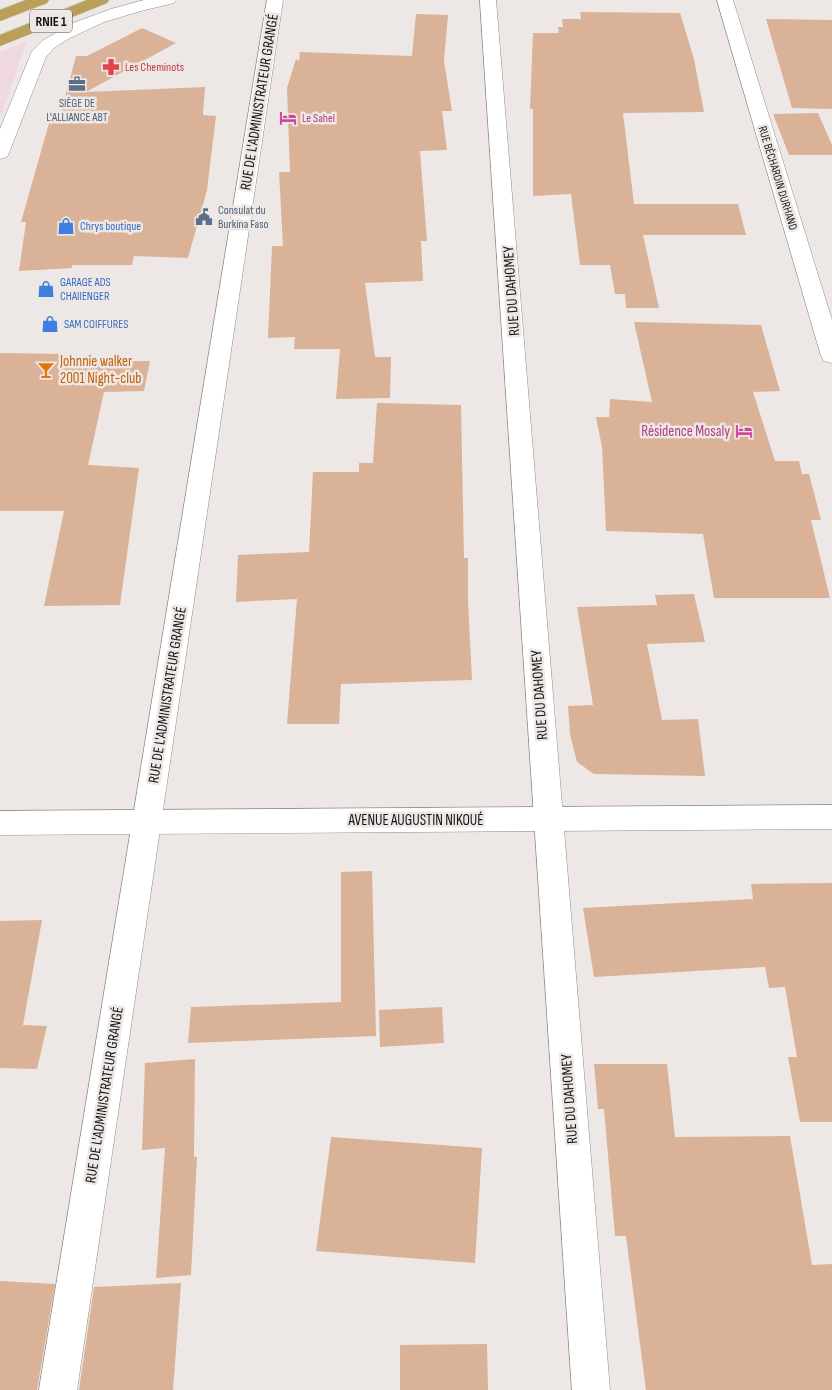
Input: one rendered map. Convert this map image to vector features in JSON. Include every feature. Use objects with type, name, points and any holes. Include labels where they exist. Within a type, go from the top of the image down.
[{"type":"highway","name":"RNIE 1","points":[[0,16],[41,0]]},
{"type":"highway","name":"RNIE 1","points":[[0,41],[101,0]]},
{"type":"street","points":[[0,153],[38,56],[44,47],[82,27],[125,10],[168,0]]},
{"type":"street","name":"RUE DE L'ADMINISTRATEUR GRANGÉ","points":[[58,1390],[274,0]]},
{"type":"street","name":"RUE DU DAHOMEY","points":[[488,0],[591,1390]]},
{"type":"street","name":"RUE BÉCHARDIN DURHAND","points":[[725,0],[832,356]]},
{"type":"street","name":"AVENUE AUGUSTIN NIKOUÉ","points":[[0,823],[832,817]]},
{"type":"shaded area","points":[[27,41],[2,113],[0,113],[0,52]]},
{"type":"building","points":[[580,12],[680,13],[694,59],[704,112],[623,113],[634,204],[738,204],[746,235],[643,235],[659,308],[626,308],[625,294],[615,294],[610,265],[580,265],[571,194],[533,196],[533,109],[530,109],[533,33],[559,33],[558,27],[563,27],[562,19],[581,19]]},
{"type":"building","points":[[416,14],[448,15],[444,61],[452,111],[442,111],[447,150],[420,151],[427,241],[421,241],[423,281],[365,283],[375,357],[391,357],[390,398],[336,399],[340,349],[294,349],[295,337],[268,338],[272,246],[283,246],[279,172],[290,172],[287,88],[296,59],[299,61],[300,52],[412,56]]},
{"type":"building","points":[[766,19],[832,20],[832,109],[792,108]]},
{"type":"building","points":[[142,28],[176,43],[86,92],[205,87],[203,115],[216,116],[207,190],[188,258],[134,256],[132,265],[72,265],[72,268],[19,271],[26,222],[21,222],[51,116],[60,116],[76,56],[87,56]]},
{"type":"building","points":[[818,113],[832,145],[832,155],[789,155],[773,114]]},
{"type":"building","points":[[634,322],[761,325],[780,391],[753,392],[775,461],[799,461],[802,474],[809,474],[821,520],[811,520],[830,598],[714,598],[703,534],[606,531],[602,447],[596,417],[609,417],[610,399],[652,402]]},
{"type":"building","points":[[0,353],[64,354],[62,361],[150,361],[144,391],[104,392],[88,465],[139,468],[120,605],[44,606],[64,511],[0,511]]},
{"type":"building","points":[[377,403],[461,405],[464,558],[468,558],[472,680],[341,684],[339,724],[287,724],[297,599],[236,602],[238,555],[309,552],[313,472],[359,472],[359,463],[373,463]]},
{"type":"building","points":[[694,594],[705,642],[647,644],[662,720],[698,719],[705,776],[594,774],[577,762],[570,734],[568,706],[593,705],[577,607],[657,605],[655,595]]},
{"type":"building","points":[[372,871],[376,1036],[188,1043],[191,1007],[341,1002],[341,872]]},
{"type":"building","points":[[832,883],[832,1122],[800,1122],[788,1057],[797,1057],[785,987],[769,988],[765,967],[594,977],[583,908],[753,899],[751,884]]},
{"type":"building","points":[[42,920],[23,1025],[47,1026],[37,1069],[0,1068],[0,921]]},
{"type":"building","points":[[442,1007],[444,1043],[380,1047],[379,1010]]},
{"type":"building","points":[[195,1059],[194,1157],[197,1157],[191,1275],[156,1278],[165,1148],[142,1150],[145,1063]]},
{"type":"building","points":[[594,1064],[667,1064],[675,1137],[790,1136],[812,1265],[832,1264],[832,1390],[646,1390],[626,1236],[615,1236],[604,1109],[598,1109]]},
{"type":"building","points":[[331,1137],[482,1148],[475,1263],[316,1251]]},
{"type":"building","points":[[0,1281],[55,1284],[37,1390],[0,1390]]},
{"type":"building","points":[[181,1283],[173,1390],[79,1390],[94,1287]]},
{"type":"building","points":[[487,1344],[488,1390],[400,1390],[400,1345]]},
{"type":"place","name":"Les Cheminots","points":[[111,67]]},
{"type":"place","name":"SIÈGE DE L'ALLIANCE ABT","points":[[77,84]]},
{"type":"place","name":"Le Sahel","points":[[288,118]]},
{"type":"place","name":"Consulat du Burkina Faso","points":[[204,217]]},
{"type":"place","name":"Chrys boutique","points":[[66,226]]},
{"type":"place","name":"GARAGE ADS CHAIIENGER","points":[[46,289]]},
{"type":"place","name":"SAM COIFFURES","points":[[50,324]]},
{"type":"place","name":"Johnnie walker 2001 Night-club","points":[[46,370]]},
{"type":"place","name":"Résidence Mosaly","points":[[744,431]]}]
